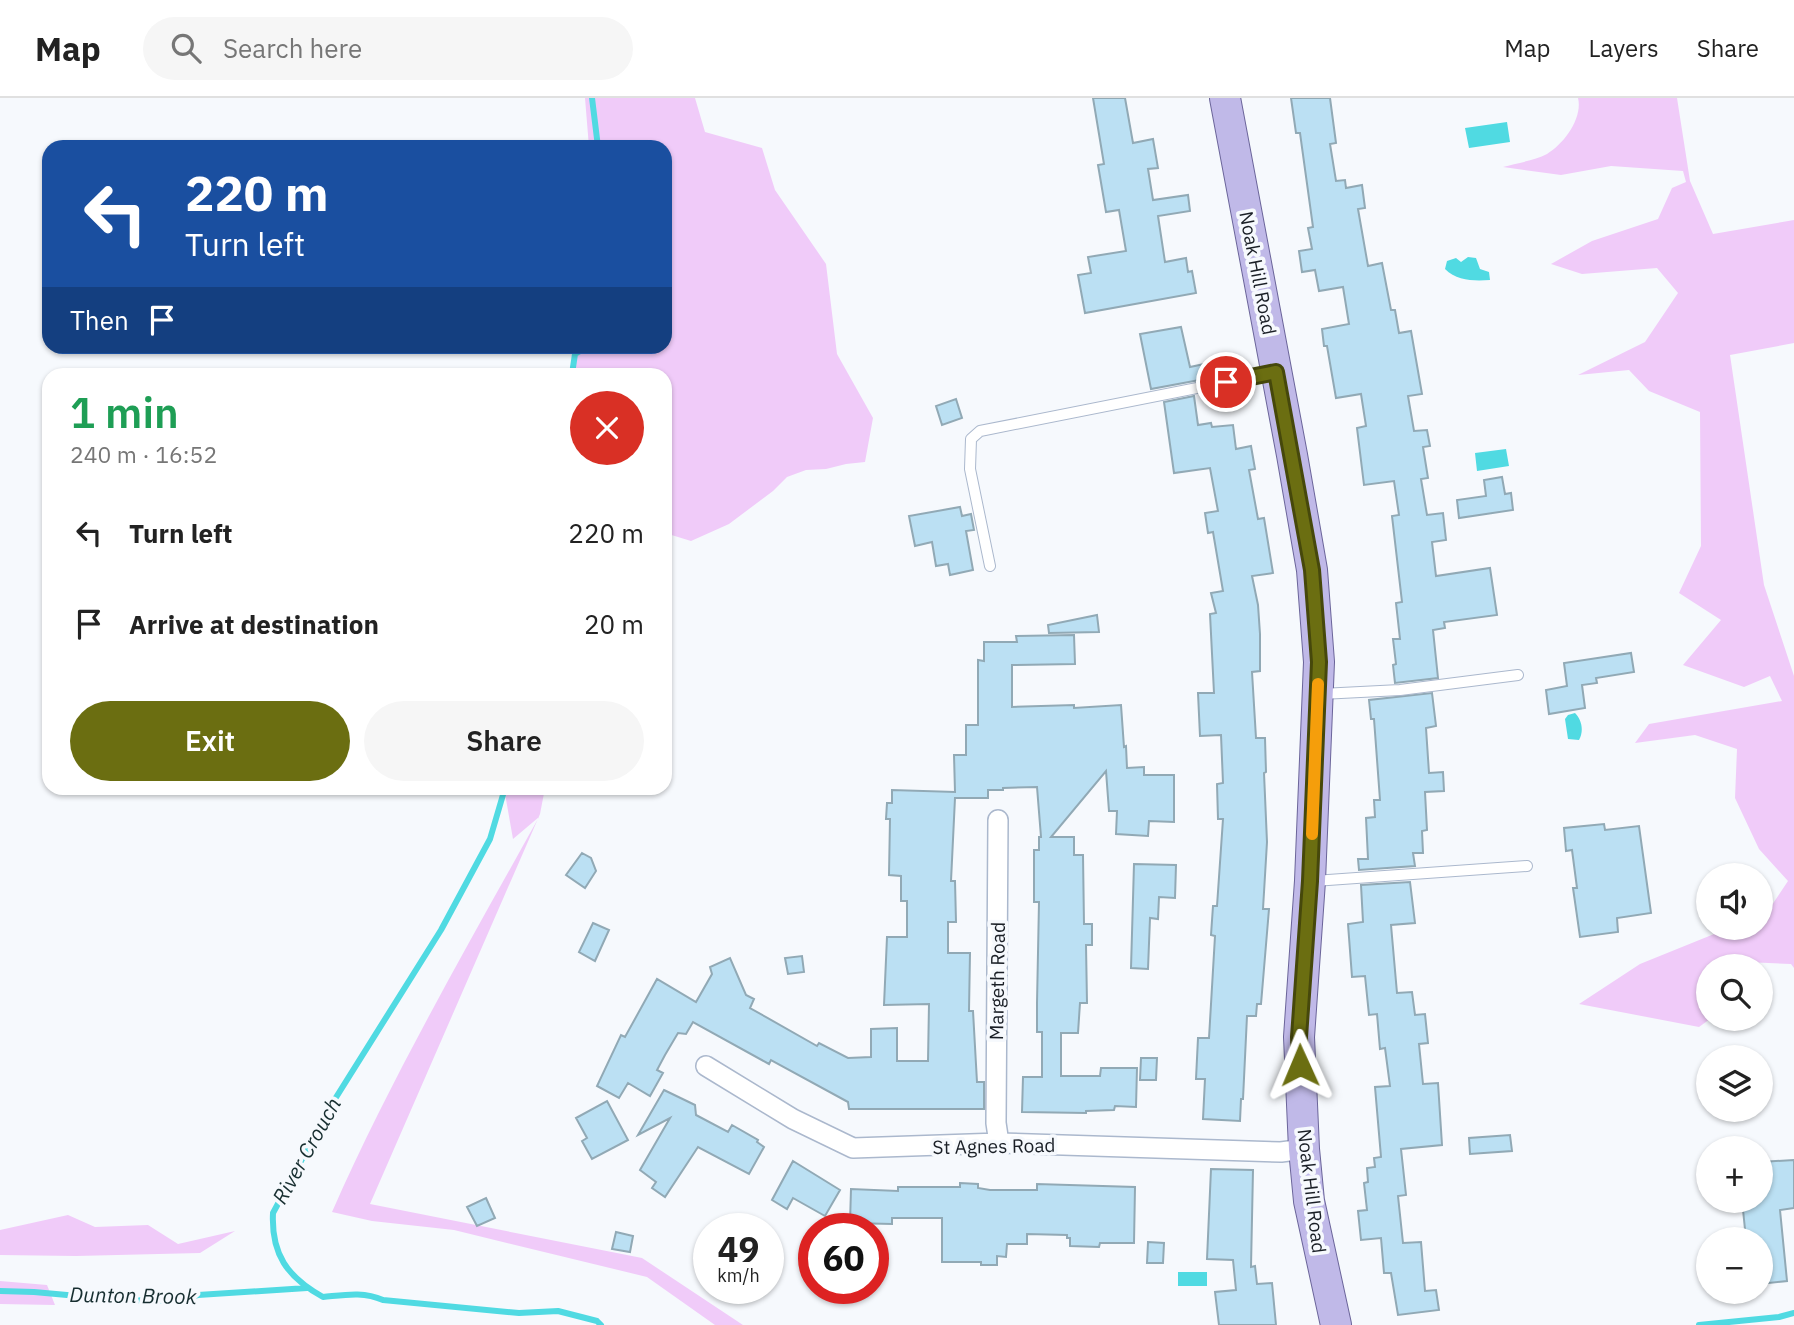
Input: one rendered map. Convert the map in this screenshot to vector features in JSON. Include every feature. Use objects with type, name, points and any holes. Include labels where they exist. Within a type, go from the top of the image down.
[{"type":"main road","name":"Noak Hill Road","points":[[1225,98],[1312,570],[1319,662],[1310,881],[1299,1037],[1304,1149],[1314,1228],[1336,1325]]},
{"type":"street","name":"Margeth Road","points":[[998,820],[996,1123],[999,1143]]},
{"type":"street","name":"St Agnes Road","points":[[706,1066],[793,1119],[853,1148],[999,1143],[1281,1152],[1304,1149]]},
{"type":"lane","points":[[990,566],[970,469],[971,439],[980,431],[1276,372]]},
{"type":"lane","points":[[1317,694],[1400,690],[1518,675]]},
{"type":"lane","points":[[1310,881],[1527,866]]},
{"type":"shaded area","points":[[585,98],[695,98],[705,132],[762,148],[775,190],[826,264],[837,354],[873,418],[865,462],[806,470],[787,477],[729,524],[691,541],[672,535],[672,368],[573,368],[575,354],[672,354],[672,140],[588,140]]},
{"type":"shaded area","points":[[1578,98],[1677,98],[1690,181],[1713,234],[1794,220],[1794,343],[1730,355],[1764,585],[1794,676],[1794,968],[1791,964],[1773,963],[1773,954],[1696,954],[1696,1026],[1579,1004],[1640,964],[1699,940],[1773,940],[1773,904],[1788,881],[1759,849],[1735,798],[1737,749],[1695,735],[1635,743],[1649,724],[1782,701],[1770,676],[1744,687],[1683,665],[1721,620],[1679,593],[1701,546],[1700,412],[1649,391],[1629,370],[1578,375],[1645,342],[1678,293],[1657,268],[1582,274],[1551,264],[1592,241],[1658,219],[1672,188],[1686,182],[1683,171],[1611,166],[1561,175],[1503,167],[1531,160],[1553,150],[1571,130],[1579,106]]},
{"type":"shaded area","points":[[505,795],[544,795],[539,817],[513,839]]},
{"type":"shaded area","points":[[538,820],[370,1204],[642,1258],[693,1292],[693,1304],[711,1304],[743,1325],[715,1325],[647,1277],[454,1230],[372,1221],[332,1212],[380,1111]]},
{"type":"shaded area","points":[[68,1215],[95,1227],[148,1225],[178,1244],[235,1231],[200,1253],[0,1255],[0,1230]]},
{"type":"shaded area","points":[[0,1281],[47,1285],[55,1305],[0,1304]]},
{"type":"water","points":[[1507,122],[1510,142],[1469,148],[1465,128]]},
{"type":"water","points":[[1468,257],[1476,258],[1480,269],[1489,272],[1490,280],[1460,278],[1445,269],[1447,261],[1456,258],[1461,262]]},
{"type":"water","points":[[1506,449],[1509,466],[1477,471],[1475,453]]},
{"type":"water","points":[[1575,713],[1582,726],[1579,740],[1568,739],[1565,719]]},
{"type":"water","points":[[1178,1272],[1207,1272],[1207,1286],[1178,1286]]},
{"type":"building","points":[[1093,98],[1125,98],[1133,143],[1153,139],[1158,168],[1148,169],[1153,200],[1188,195],[1190,211],[1158,216],[1165,262],[1186,258],[1188,272],[1192,271],[1196,293],[1085,313],[1078,275],[1091,273],[1088,257],[1126,251],[1119,210],[1106,212],[1098,165],[1104,164]]},
{"type":"building","points":[[1291,98],[1330,98],[1336,143],[1330,144],[1336,181],[1345,180],[1346,188],[1362,185],[1365,208],[1358,209],[1368,266],[1382,263],[1391,310],[1395,310],[1399,333],[1411,331],[1422,394],[1408,396],[1414,431],[1427,430],[1430,446],[1423,447],[1428,478],[1421,479],[1427,515],[1443,513],[1446,540],[1432,542],[1436,576],[1490,568],[1497,615],[1444,622],[1445,628],[1433,630],[1438,678],[1395,683],[1393,639],[1400,639],[1396,603],[1402,602],[1392,516],[1399,515],[1394,481],[1364,485],[1357,428],[1366,426],[1361,394],[1336,398],[1322,329],[1349,324],[1343,287],[1319,291],[1315,270],[1302,272],[1299,251],[1312,249],[1308,228],[1313,227],[1300,133],[1296,133]]},
{"type":"building","points":[[1181,327],[1190,367],[1218,361],[1221,376],[1151,389],[1140,334]]},
{"type":"building","points":[[1194,396],[1198,425],[1233,425],[1236,449],[1251,446],[1255,469],[1249,470],[1258,519],[1264,518],[1273,573],[1252,576],[1260,634],[1260,671],[1252,672],[1256,738],[1265,738],[1267,842],[1263,909],[1269,909],[1261,1004],[1257,1004],[1256,1016],[1247,1016],[1240,1121],[1203,1119],[1205,1079],[1196,1079],[1198,1038],[1209,1038],[1215,936],[1211,935],[1213,906],[1217,906],[1223,819],[1218,819],[1217,784],[1223,783],[1221,735],[1200,736],[1198,693],[1214,693],[1210,614],[1216,613],[1211,593],[1223,591],[1213,532],[1208,533],[1205,513],[1218,511],[1210,468],[1174,473],[1164,402]]},
{"type":"building","points":[[956,399],[962,418],[942,425],[936,406]]},
{"type":"building","points":[[1502,477],[1505,494],[1511,493],[1513,510],[1459,518],[1457,500],[1486,496],[1484,480]]},
{"type":"building","points":[[960,507],[962,516],[971,514],[974,530],[966,531],[973,570],[950,575],[948,564],[936,566],[932,542],[915,546],[909,516]]},
{"type":"building","points":[[1097,615],[1099,632],[1049,633],[1048,625]]},
{"type":"building","points":[[1074,635],[1075,664],[1012,665],[1012,707],[1074,705],[1074,708],[1121,705],[1127,768],[1144,767],[1144,775],[1174,775],[1174,822],[1149,821],[1148,836],[1116,834],[1117,811],[1109,811],[1106,771],[1051,837],[1074,837],[1074,855],[1083,855],[1084,924],[1092,924],[1092,945],[1086,945],[1087,1003],[1080,1003],[1078,1033],[1061,1033],[1061,1076],[1100,1076],[1101,1068],[1137,1068],[1136,1107],[1115,1106],[1114,1110],[1086,1113],[1022,1112],[1023,1077],[1042,1077],[1042,1032],[1037,1032],[1039,902],[1034,902],[1034,850],[1039,850],[1041,837],[1037,787],[988,790],[988,798],[955,798],[951,881],[955,881],[956,922],[948,922],[948,953],[970,953],[969,1011],[973,1011],[977,1082],[984,1082],[984,1109],[849,1109],[848,1102],[771,1060],[769,1064],[693,1022],[686,1034],[678,1033],[665,1055],[657,1070],[663,1073],[650,1096],[628,1083],[619,1098],[597,1086],[621,1035],[625,1037],[657,979],[696,1002],[712,974],[710,967],[730,958],[746,995],[754,999],[750,1008],[817,1046],[819,1043],[848,1058],[871,1057],[871,1029],[897,1028],[897,1061],[928,1061],[929,1004],[884,1005],[887,937],[907,937],[907,901],[901,901],[901,876],[889,875],[890,819],[886,819],[887,803],[892,803],[892,790],[955,792],[954,755],[966,755],[966,725],[978,725],[978,660],[984,661],[984,642],[1017,642],[1016,636]]},
{"type":"building","points":[[1631,653],[1634,672],[1596,678],[1597,683],[1582,685],[1585,708],[1549,714],[1546,690],[1567,686],[1564,663]]},
{"type":"building","points":[[1432,693],[1436,726],[1426,728],[1429,773],[1443,772],[1444,791],[1425,792],[1427,830],[1422,831],[1423,853],[1413,853],[1415,866],[1359,870],[1358,859],[1368,859],[1366,818],[1375,817],[1374,800],[1380,800],[1374,719],[1371,719],[1369,700]]},
{"type":"building","points":[[1604,824],[1605,830],[1639,826],[1651,913],[1617,918],[1618,932],[1580,937],[1573,888],[1577,888],[1572,850],[1566,851],[1564,828]]},
{"type":"building","points":[[582,853],[591,858],[596,871],[585,888],[566,875]]},
{"type":"building","points":[[1134,864],[1176,865],[1175,898],[1159,897],[1158,919],[1150,918],[1148,969],[1131,968]]},
{"type":"building","points":[[1410,882],[1415,923],[1391,925],[1397,993],[1412,992],[1415,1015],[1425,1014],[1428,1043],[1419,1044],[1423,1084],[1438,1083],[1442,1145],[1401,1149],[1406,1195],[1398,1196],[1403,1243],[1421,1242],[1425,1291],[1436,1290],[1439,1310],[1398,1315],[1391,1273],[1384,1273],[1381,1238],[1361,1240],[1358,1211],[1367,1210],[1364,1183],[1368,1182],[1367,1168],[1375,1167],[1374,1158],[1381,1157],[1375,1087],[1390,1086],[1385,1048],[1380,1049],[1377,1014],[1369,1015],[1365,976],[1352,977],[1348,924],[1363,922],[1361,885]]},
{"type":"building","points":[[593,923],[609,930],[595,961],[579,952]]},
{"type":"building","points":[[802,956],[804,972],[788,974],[785,958]]},
{"type":"building","points":[[1141,1058],[1157,1058],[1156,1080],[1140,1080]]},
{"type":"building","points":[[664,1090],[695,1105],[696,1115],[728,1132],[732,1125],[758,1140],[764,1147],[749,1174],[698,1147],[665,1197],[652,1188],[656,1182],[640,1170],[670,1118],[638,1135]]},
{"type":"building","points":[[607,1101],[628,1140],[592,1159],[582,1141],[587,1138],[576,1118]]},
{"type":"building","points":[[1510,1135],[1512,1151],[1470,1154],[1469,1138]]},
{"type":"building","points":[[1794,1160],[1794,1208],[1780,1210],[1787,1281],[1773,1283],[1773,1227],[1745,1227],[1743,1213],[1773,1213],[1773,1161]]},
{"type":"building","points":[[793,1161],[840,1190],[827,1213],[820,1213],[793,1198],[787,1209],[772,1200]]},
{"type":"building","points":[[1211,1169],[1253,1170],[1251,1267],[1255,1266],[1257,1284],[1272,1283],[1276,1325],[1219,1325],[1215,1292],[1236,1290],[1233,1260],[1207,1259]]},
{"type":"building","points":[[960,1183],[978,1184],[978,1188],[990,1190],[1037,1190],[1037,1184],[1135,1187],[1134,1243],[1100,1243],[1099,1247],[1070,1246],[1070,1238],[1067,1238],[1067,1235],[1027,1234],[1027,1244],[1007,1244],[1006,1257],[997,1256],[997,1265],[981,1265],[981,1262],[942,1262],[942,1218],[892,1218],[892,1224],[889,1224],[889,1213],[850,1213],[851,1189],[898,1191],[898,1187],[960,1187]]},
{"type":"building","points":[[486,1198],[495,1218],[477,1226],[467,1207]]},
{"type":"building","points":[[616,1232],[633,1236],[630,1252],[612,1249]]},
{"type":"building","points":[[1148,1242],[1164,1243],[1163,1263],[1147,1263]]},
{"type":"waterway","name":"River Crouch","points":[[592,98],[597,140]]},
{"type":"waterway","name":"River Crouch","points":[[573,368],[575,354]]},
{"type":"waterway","name":"River Crouch","points":[[503,795],[490,839],[441,930],[330,1107],[273,1213],[275,1241],[278,1252],[291,1272],[323,1297],[361,1295],[383,1300],[519,1313],[558,1311],[597,1321],[601,1325]]},
{"type":"waterway","name":"Dunton Brook","points":[[0,1291],[174,1301],[198,1295],[307,1288]]},
{"type":"waterway","name":"River Crouch","points":[[1699,1325],[1794,1313]]},
{"type":"slow traffic","points":[[1312,834],[1318,684]]},
{"type":"route","points":[[1226,382],[1276,372],[1312,570],[1319,662],[1310,881],[1299,1037],[1300,1065]]}]
